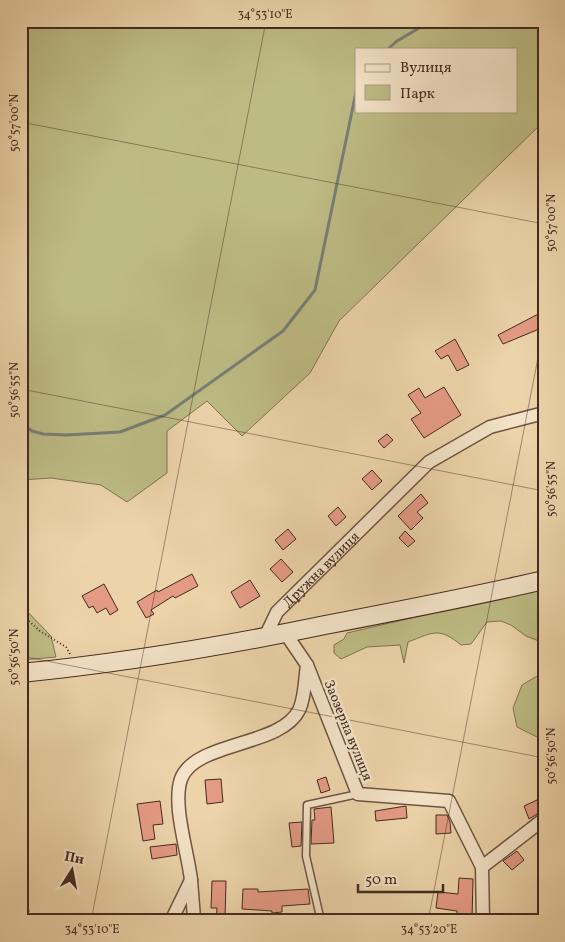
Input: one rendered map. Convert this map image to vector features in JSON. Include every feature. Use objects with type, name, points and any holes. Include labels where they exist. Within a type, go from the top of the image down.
[{"type":"main road","points":[[21,672],[77,667],[286,634],[474,597],[544,580]]},
{"type":"street","name":"Дружна вулиця","points":[[266,637],[277,612],[428,462],[490,427],[544,413]]},
{"type":"street","name":"Заозерна вулиця","points":[[286,634],[307,665],[358,794],[449,801],[482,866],[483,921]]},
{"type":"street","name":"Заозерна вулиця","points":[[185,921],[194,918],[191,880],[179,803],[181,778],[191,765],[208,755],[281,729],[293,720],[300,709],[307,665]]},
{"type":"street","points":[[482,866],[544,819]]},
{"type":"street","points":[[178,921],[173,917],[191,880]]},
{"type":"lane","points":[[321,921],[306,856],[307,805],[358,794]]},
{"type":"path","points":[[21,614],[40,631],[66,647],[77,667]]},
{"type":"path","points":[[21,899],[36,921]]},
{"type":"green space","points":[[21,21],[544,21],[544,121],[339,321],[310,373],[242,436],[207,401],[167,431],[167,473],[127,502],[101,485],[51,478],[21,480]]},
{"type":"green space","points":[[544,587],[544,643],[526,636],[511,625],[501,621],[487,622],[471,644],[461,645],[447,636],[436,633],[408,642],[404,663],[400,645],[367,647],[341,659],[334,653],[334,645],[344,639],[347,633]]},
{"type":"green space","points":[[21,605],[51,636],[56,657],[21,660]]},
{"type":"green space","points":[[544,672],[544,737],[539,738],[517,727],[513,708],[522,685]]},
{"type":"building","points":[[544,311],[544,327],[503,344],[498,335]]},
{"type":"building","points":[[455,339],[469,365],[457,371],[448,355],[441,359],[435,351]]},
{"type":"building","points":[[444,387],[461,415],[424,438],[411,419],[421,413],[408,395],[419,388],[425,398]]},
{"type":"building","points":[[387,434],[393,440],[384,448],[378,441]]},
{"type":"building","points":[[372,470],[382,481],[372,490],[362,479]]},
{"type":"building","points":[[421,494],[428,503],[417,512],[423,518],[411,530],[398,516]]},
{"type":"building","points":[[338,507],[346,517],[336,526],[328,516]]},
{"type":"building","points":[[288,529],[296,539],[283,550],[275,540]]},
{"type":"building","points":[[405,531],[415,541],[408,547],[399,538]]},
{"type":"building","points":[[281,559],[293,572],[282,582],[270,569]]},
{"type":"building","points":[[192,574],[198,586],[175,598],[173,596],[151,610],[154,614],[146,618],[137,602],[157,590],[158,592]]},
{"type":"building","points":[[250,580],[260,596],[240,608],[231,592]]},
{"type":"building","points":[[104,584],[118,610],[110,615],[106,608],[97,613],[93,606],[89,608],[82,596]]},
{"type":"building","points":[[326,777],[330,790],[321,793],[317,780]]},
{"type":"building","points":[[221,779],[223,802],[207,804],[205,780]]},
{"type":"building","points":[[537,800],[542,811],[529,819],[524,806]]},
{"type":"building","points":[[160,801],[163,824],[153,825],[155,839],[143,841],[137,804]]},
{"type":"building","points":[[406,806],[407,818],[376,821],[375,811]]},
{"type":"building","points":[[331,807],[334,843],[311,844],[312,820],[315,820],[314,809]]},
{"type":"building","points":[[436,815],[447,815],[451,833],[436,834]]},
{"type":"building","points":[[302,822],[301,846],[292,847],[289,823]]},
{"type":"building","points":[[176,844],[177,855],[152,859],[150,847]]},
{"type":"building","points":[[517,851],[524,860],[512,870],[503,861]]},
{"type":"building","points":[[459,878],[473,879],[472,920],[457,920],[457,911],[436,908],[438,892],[458,894]]},
{"type":"building","points":[[212,881],[226,881],[225,921],[216,920],[217,908],[211,908]]},
{"type":"building","points":[[243,889],[258,889],[258,892],[308,889],[310,904],[282,906],[282,912],[272,913],[272,911],[242,909]]},
{"type":"waterway","points":[[389,48],[397,41],[431,21]]},
{"type":"waterway","points":[[21,423],[32,431],[43,434],[66,435],[120,432],[165,415],[283,331],[315,290],[355,97]]}]
